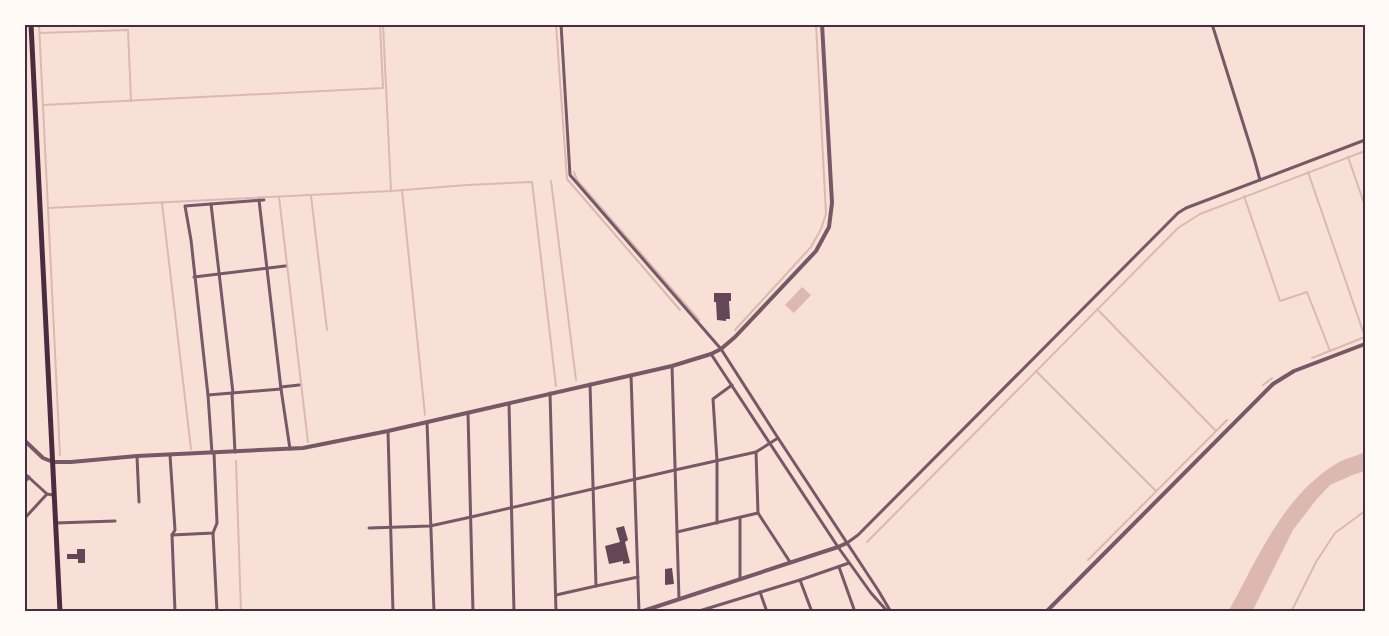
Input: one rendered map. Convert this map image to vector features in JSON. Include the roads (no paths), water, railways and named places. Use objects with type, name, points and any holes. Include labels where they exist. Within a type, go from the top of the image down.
[{"type":"main road","points":[[31,24],[60,612]]},
{"type":"street","points":[[561,24],[570,175],[721,349],[889,612]]},
{"type":"street","points":[[24,441],[43,458],[53,462],[290,450],[388,431],[672,366],[721,349],[816,251],[828,227],[832,203],[822,24]]},
{"type":"street","points":[[1212,24],[1260,180]]},
{"type":"street","points":[[631,375],[639,612],[838,547],[858,536],[1178,213],[1365,140]]},
{"type":"street","points":[[259,200],[280,388],[290,450]]},
{"type":"street","points":[[217,612],[213,533],[217,523],[213,453],[191,240],[185,206],[264,200]]},
{"type":"street","points":[[211,203],[233,393],[235,452]]},
{"type":"street","points":[[194,277],[285,266]]},
{"type":"street","points":[[1046,612],[1273,384],[1294,371],[1365,344]]},
{"type":"street","points":[[711,354],[838,547],[871,592],[889,612]]},
{"type":"street","points":[[672,366],[679,599]]},
{"type":"street","points":[[590,384],[596,586]]},
{"type":"street","points":[[208,395],[299,385]]},
{"type":"street","points":[[717,523],[717,461],[713,399],[732,385]]},
{"type":"street","points":[[550,393],[556,612]]},
{"type":"street","points":[[505,612],[514,611],[509,403]]},
{"type":"street","points":[[468,412],[473,612]]},
{"type":"street","points":[[427,421],[434,612]]},
{"type":"street","points":[[388,431],[393,612]]},
{"type":"street","points":[[369,528],[430,526],[471,518],[756,452],[778,438]]},
{"type":"street","points":[[756,452],[758,513],[790,562]]},
{"type":"street","points":[[170,455],[175,530],[172,535],[175,612]]},
{"type":"street","points":[[137,456],[139,502]]},
{"type":"street","points":[[24,473],[48,494],[55,496]]},
{"type":"street","points":[[24,483],[29,477]]},
{"type":"street","points":[[24,519],[48,494]]},
{"type":"street","points":[[677,532],[758,513]]},
{"type":"street","points":[[740,518],[740,579]]},
{"type":"street","points":[[56,523],[115,521]]},
{"type":"street","points":[[172,535],[213,533]]},
{"type":"street","points":[[696,612],[850,563]]},
{"type":"street","points":[[839,567],[855,612]]},
{"type":"street","points":[[556,595],[638,578]]},
{"type":"street","points":[[801,580],[812,612]]},
{"type":"street","points":[[760,592],[767,612]]},
{"type":"street","points":[[716,606],[718,612]]},
{"type":"waterway","points":[[39,24],[60,455]]},
{"type":"waterway","points":[[43,105],[383,88],[380,24]]},
{"type":"waterway","points":[[383,24],[391,191]]},
{"type":"waterway","points":[[556,24],[567,179],[680,310]]},
{"type":"waterway","points":[[735,330],[811,247],[826,214],[816,24]]},
{"type":"waterway","points":[[40,33],[128,30],[131,101]]},
{"type":"waterway","points":[[867,542],[1178,228],[1200,214],[1365,151]]},
{"type":"waterway","points":[[1348,157],[1365,206]]},
{"type":"waterway","points":[[574,172],[577,180],[699,320]]},
{"type":"waterway","points":[[1308,172],[1365,337],[1312,358]]},
{"type":"waterway","points":[[551,181],[576,380]]},
{"type":"waterway","points":[[48,208],[532,182],[556,386]]},
{"type":"waterway","points":[[402,190],[425,415]]},
{"type":"waterway","points":[[311,196],[327,330]]},
{"type":"waterway","points":[[1244,196],[1280,301],[1307,292],[1330,351]]},
{"type":"waterway","points":[[279,197],[308,442]]},
{"type":"waterway","points":[[162,203],[191,449]]},
{"type":"waterway","points":[[1097,309],[1216,431]]},
{"type":"waterway","points":[[1036,371],[1156,491]]},
{"type":"waterway","points":[[1263,385],[1272,378]]},
{"type":"waterway","points":[[1088,560],[1227,420]]},
{"type":"waterway","points":[[236,461],[241,612]]},
{"type":"waterway","points":[[1291,612],[1316,562],[1335,533],[1365,511]]}]
